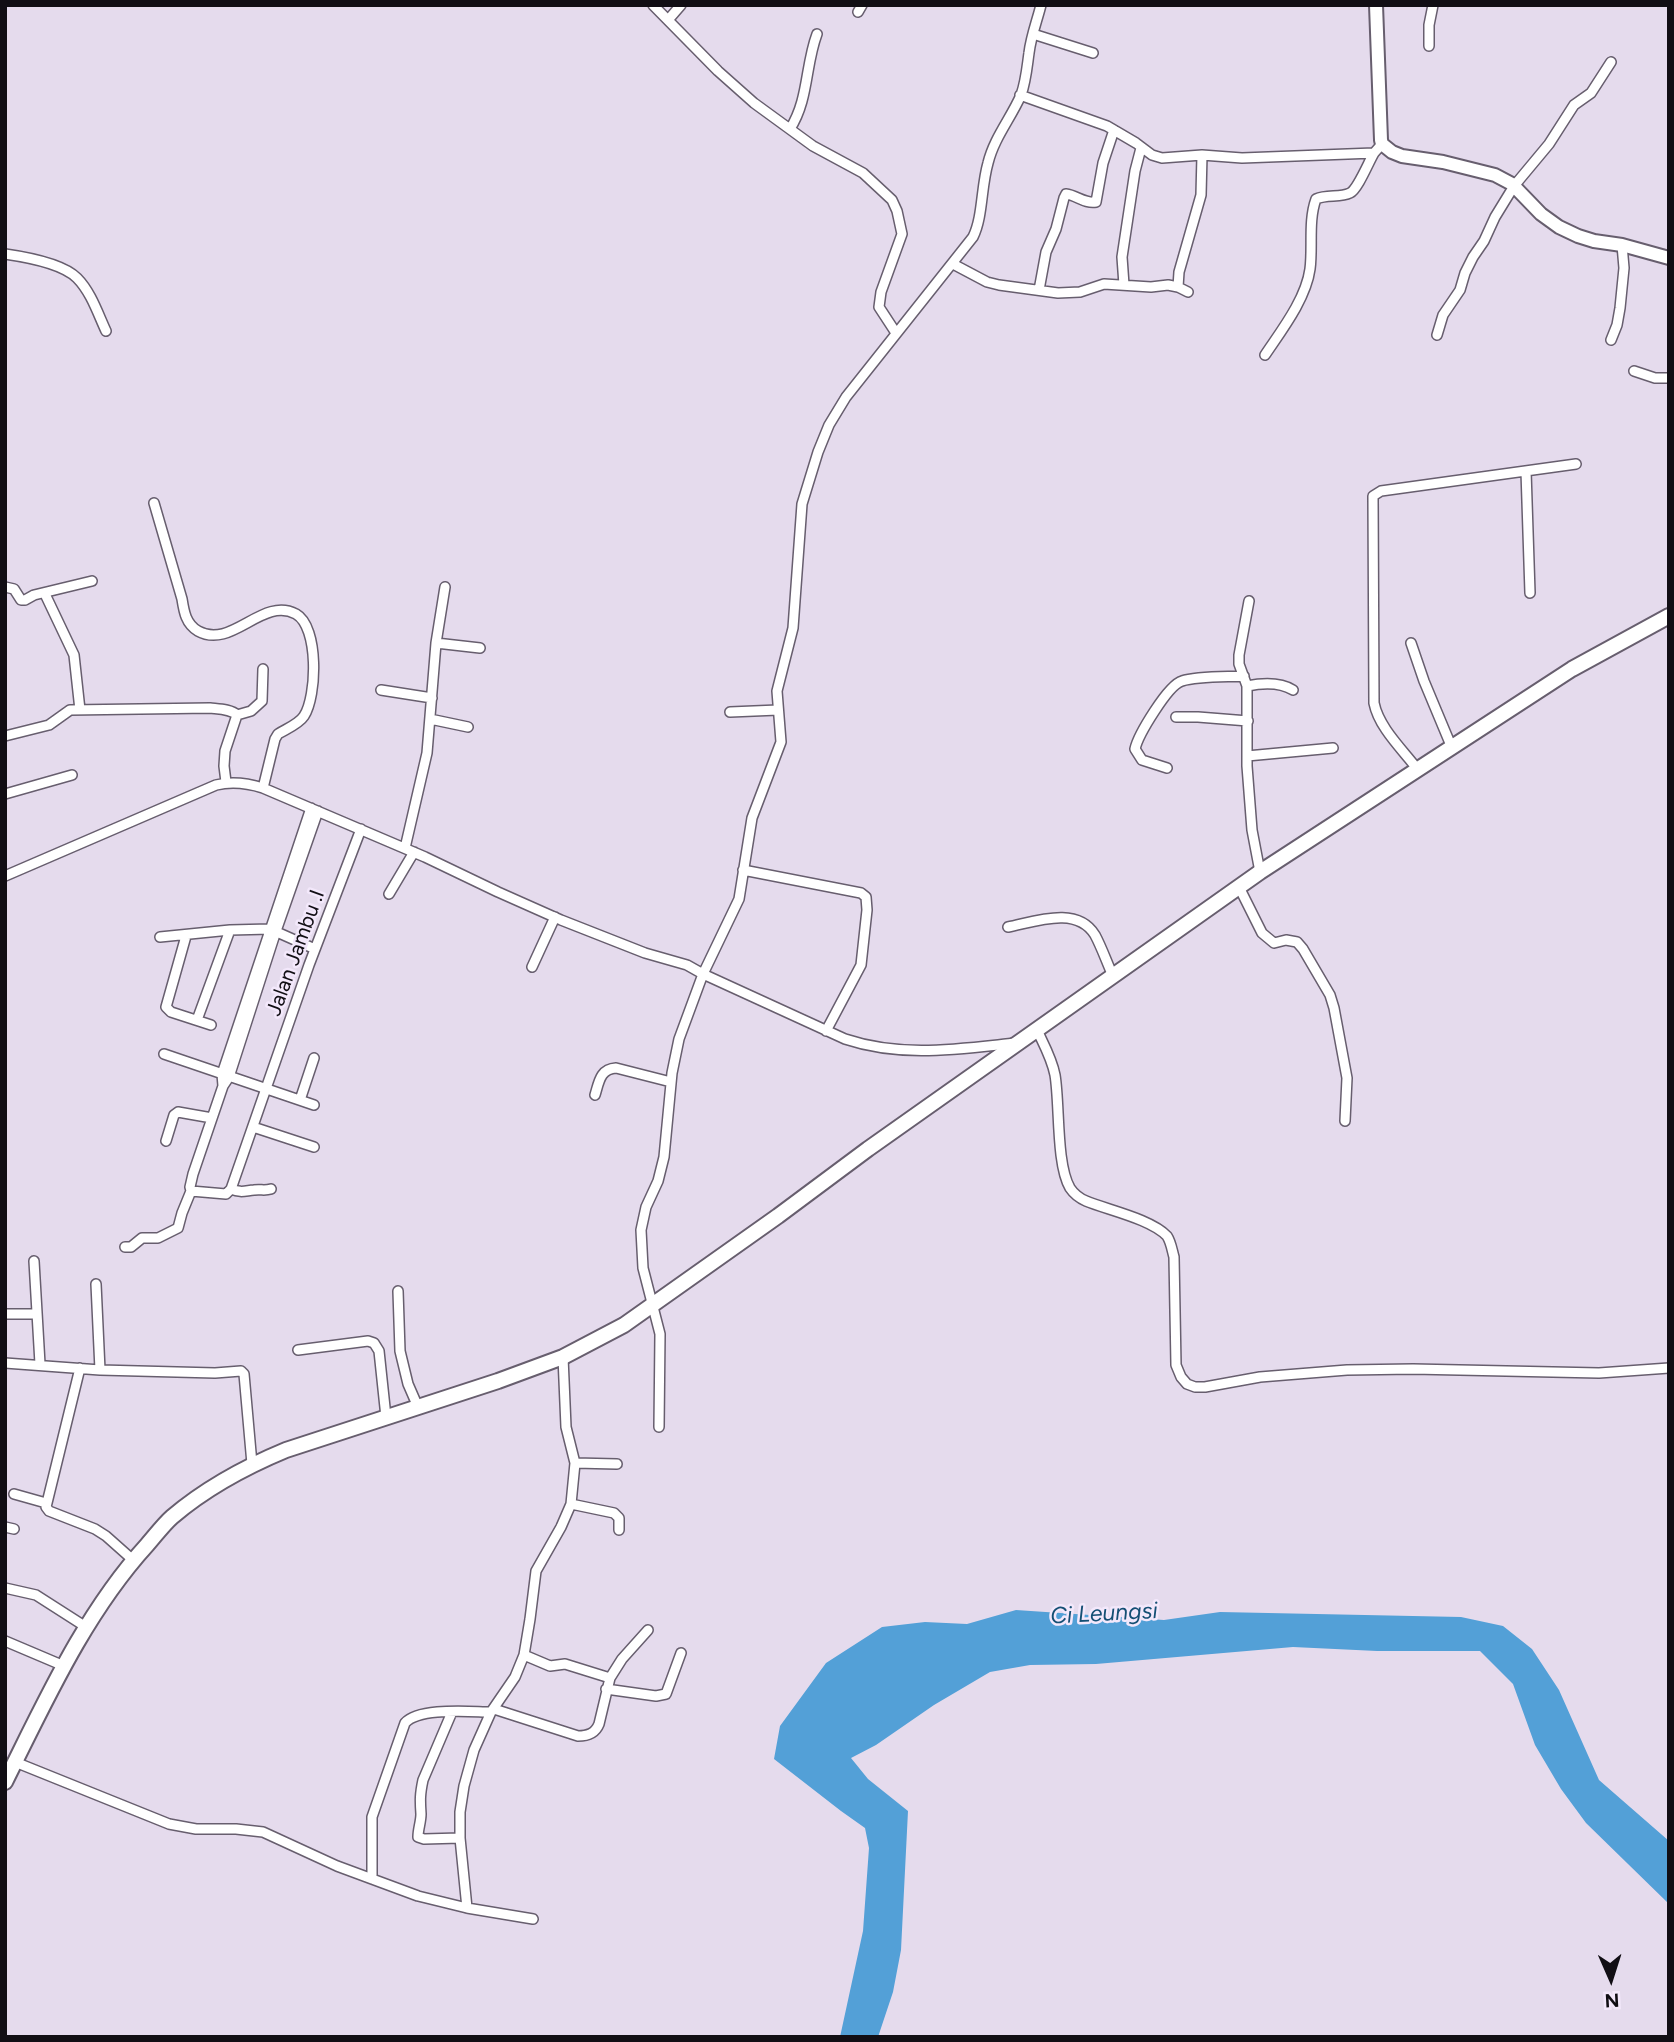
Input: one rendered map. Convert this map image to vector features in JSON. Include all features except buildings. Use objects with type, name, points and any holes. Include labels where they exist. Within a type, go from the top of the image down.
[{"type":"main road","points":[[5,1782],[64,1666],[108,1592],[170,1519],[216,1485],[252,1464],[286,1450],[564,1357],[624,1325],[1260,872],[1573,670],[1669,616]]},
{"type":"street","points":[[653,5],[710,64],[754,103],[813,146],[863,173],[892,200],[902,234],[881,292],[880,307],[896,334]]},
{"type":"street","points":[[668,20],[681,5]]},
{"type":"street","points":[[659,1427],[660,1334],[643,1268],[641,1230],[646,1207],[659,1181],[664,1157],[671,1082],[679,1039],[703,974],[738,900],[752,818],[781,742],[778,684],[793,628],[801,512],[818,452],[829,425],[846,397],[953,264],[978,228],[988,162],[1020,95],[1041,5]]},
{"type":"street","points":[[1265,355],[1291,315],[1308,279],[1316,199],[1354,190],[1378,148],[1376,5]]},
{"type":"street","points":[[1429,46],[1433,5]]},
{"type":"street","points":[[790,128],[802,105],[817,34]]},
{"type":"street","points":[[1033,34],[1093,53]]},
{"type":"street","points":[[1437,335],[1443,315],[1460,290],[1472,257],[1484,241],[1514,186],[1549,144],[1573,105],[1591,93],[1612,62]]},
{"type":"street","points":[[1020,95],[1114,130],[1152,155],[1162,158],[1202,155],[1242,158],[1378,148],[1402,156],[1476,169],[1495,175],[1514,186],[1541,214],[1559,227],[1594,241],[1622,245],[1669,258]]},
{"type":"street","points":[[1039,290],[1046,252],[1056,229],[1064,198],[1066,194],[1090,203],[1096,202],[1114,130]]},
{"type":"street","points":[[1125,285],[1122,257],[1141,148]]},
{"type":"street","points":[[1178,287],[1179,272],[1201,195],[1202,155]]},
{"type":"street","points":[[1611,340],[1620,308],[1624,268],[1622,245]]},
{"type":"street","points":[[5,254],[70,272],[87,292],[106,331]]},
{"type":"street","points":[[953,264],[987,282],[1039,290],[1074,293],[1104,284],[1178,287],[1188,292]]},
{"type":"street","points":[[1634,371],[1655,378],[1669,378]]},
{"type":"street","points":[[1418,769],[1384,725],[1374,703],[1373,496],[1381,491],[1576,464]]},
{"type":"street","points":[[1526,471],[1530,593]]},
{"type":"street","points":[[154,503],[183,599],[184,613],[195,629],[202,633],[220,634],[270,612],[281,611],[295,614],[309,628],[314,661],[309,704],[303,718],[275,738],[263,788]]},
{"type":"street","points":[[5,587],[14,589],[21,600],[92,581]]},
{"type":"street","points":[[389,894],[409,850],[427,753],[436,642],[445,587]]},
{"type":"street","points":[[46,594],[74,655],[80,710]]},
{"type":"street","points":[[1249,601],[1239,655],[1246,681],[1252,830],[1260,872]]},
{"type":"street","points":[[436,642],[480,648]]},
{"type":"street","points":[[1411,643],[1452,748]]},
{"type":"street","points":[[237,715],[251,711],[262,701],[263,669]]},
{"type":"street","points":[[1167,768],[1142,760],[1135,749],[1140,736],[1174,685],[1185,680],[1246,681],[1275,684],[1293,690]]},
{"type":"street","points":[[382,690],[432,698]]},
{"type":"street","points":[[5,736],[49,725],[66,712],[80,710],[210,708],[234,712],[237,715]]},
{"type":"street","points":[[730,712],[778,710]]},
{"type":"street","points":[[226,782],[225,751],[237,715]]},
{"type":"street","points":[[1176,718],[1204,717],[1248,721]]},
{"type":"street","points":[[430,719],[468,727]]},
{"type":"street","points":[[1247,756],[1333,748]]},
{"type":"street","points":[[5,794],[72,775]]},
{"type":"street","points":[[6,873],[226,782],[250,784],[409,850],[555,918],[645,953],[687,965],[826,1031],[865,1046],[919,1052],[1018,1043]]},
{"type":"street","points":[[125,1247],[131,1247],[142,1238],[158,1238],[178,1228],[272,930],[315,809]]},
{"type":"street","name":"Jalan Jambu .I","points":[[231,1189],[315,950],[361,829]]},
{"type":"street","points":[[743,870],[861,893],[866,897],[861,965],[826,1031]]},
{"type":"street","points":[[1240,887],[1262,933],[1274,943],[1286,940],[1297,942],[1330,995],[1347,1078],[1345,1121]]},
{"type":"street","points":[[1007,927],[1056,917],[1080,922],[1094,933],[1113,976]]},
{"type":"street","points":[[532,967],[555,918]]},
{"type":"street","points":[[160,937],[230,930],[272,930],[315,950]]},
{"type":"street","points":[[197,1020],[230,930]]},
{"type":"street","points":[[186,936],[166,1007],[170,1012],[211,1026]]},
{"type":"street","points":[[1037,1030],[1053,1063],[1062,1159],[1071,1189],[1086,1201],[1147,1223],[1167,1237],[1171,1246],[1174,1257],[1176,1365],[1187,1384],[1205,1387],[1261,1377],[1347,1370],[1599,1373],[1669,1368]]},
{"type":"street","points":[[164,1055],[314,1105]]},
{"type":"street","points":[[300,1100],[314,1058]]},
{"type":"street","points":[[595,1095],[602,1073],[609,1068],[671,1082]]},
{"type":"street","points":[[166,1141],[174,1115],[178,1112],[212,1118]]},
{"type":"street","points":[[253,1127],[314,1147]]},
{"type":"street","points":[[191,1191],[226,1194],[231,1189],[240,1193],[271,1189]]},
{"type":"street","points":[[34,1261],[40,1364]]},
{"type":"street","points":[[96,1284],[100,1370]]},
{"type":"street","points":[[398,1291],[400,1351],[408,1384],[418,1407]]},
{"type":"street","points":[[5,1314],[37,1314]]},
{"type":"street","points":[[298,1350],[368,1341],[374,1343],[379,1351],[386,1417]]},
{"type":"street","points":[[467,1908],[460,1838],[464,1786],[474,1750],[492,1710],[515,1677],[524,1655],[536,1571],[571,1504],[575,1463],[566,1427],[564,1357]]},
{"type":"street","points":[[5,1363],[100,1370],[215,1373],[241,1371],[244,1374],[252,1464]]},
{"type":"street","points":[[80,1368],[46,1503],[49,1511],[83,1523],[106,1536],[133,1560]]},
{"type":"street","points":[[575,1463],[617,1464]]},
{"type":"street","points":[[14,1494],[46,1503]]},
{"type":"street","points":[[571,1504],[614,1513],[619,1518],[619,1530]]},
{"type":"street","points":[[5,1588],[36,1595],[86,1628]]},
{"type":"street","points":[[372,1879],[373,1817],[409,1718],[424,1714],[492,1710],[578,1736],[586,1736],[597,1729],[610,1678],[648,1630]]},
{"type":"street","points":[[5,1642],[64,1666]]},
{"type":"street","points":[[606,1689],[666,1695],[681,1653]]},
{"type":"street","points":[[524,1655],[550,1666],[565,1664],[610,1678]]},
{"type":"street","points":[[452,1712],[423,1780],[418,1837],[460,1838]]},
{"type":"street","points":[[15,1762],[169,1824],[196,1829],[236,1829],[271,1834],[337,1866],[418,1896],[467,1908],[533,1919]]},
{"type":"water","points":[[1016,1610],[1164,1620],[1220,1612],[1461,1617],[1503,1626],[1532,1649],[1559,1690],[1599,1780],[1669,1841],[1669,1904],[1586,1823],[1561,1789],[1535,1745],[1513,1684],[1480,1651],[1377,1651],[1293,1647],[1096,1664],[1030,1665],[990,1672],[851,1758],[868,1779],[908,1811],[901,1950],[893,1992],[878,2037],[840,2037],[863,1931],[869,1848],[865,1828],[774,1759],[780,1726],[826,1663],[882,1627],[925,1622],[967,1624]]},
{"type":"water label","name":"Ci Leungsi","points":[[1104,1614]]}]
